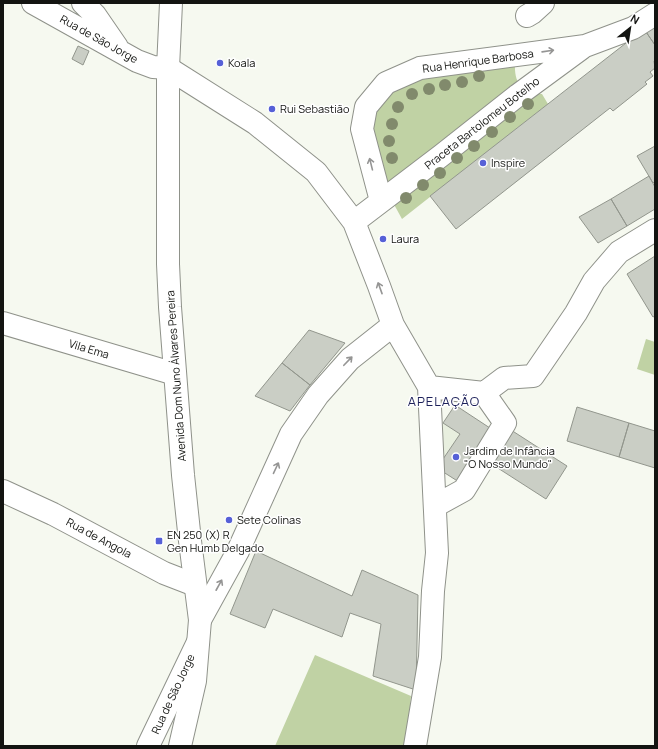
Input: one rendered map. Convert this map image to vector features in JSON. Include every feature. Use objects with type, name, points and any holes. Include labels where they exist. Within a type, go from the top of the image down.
[{"type":"street","name":"Rua de São Jorge","points":[[33,3],[137,60],[153,67],[168,68]]},
{"type":"street","points":[[83,3],[95,15],[120,51]]},
{"type":"street","name":"Avenida Dom Nuno Álvares Pereira","points":[[171,3],[168,68],[168,264],[184,482],[200,620],[195,681],[180,746]]},
{"type":"street","name":"Rua Henrique Barbosa","points":[[381,202],[362,129],[366,107],[386,83],[420,68],[585,46],[633,28],[655,14]]},
{"type":"street","name":"Praceta Bartolomeu Botelho","points":[[381,202],[525,90],[585,46]]},
{"type":"street","points":[[168,68],[255,123],[316,172],[354,222],[380,286],[393,325],[429,387],[437,553],[433,591],[430,657],[415,746]]},
{"type":"street","points":[[354,222],[381,202]]},
{"type":"street","points":[[429,387],[484,393],[504,378],[533,376],[576,313],[594,280],[619,252],[655,230]]},
{"type":"street","name":"Vila Ema","points":[[3,323],[175,374]]},
{"type":"street","points":[[200,620],[238,551],[291,434],[318,395],[350,359],[393,325]]},
{"type":"street","points":[[435,506],[464,490],[505,423],[484,393]]},
{"type":"street","name":"Rua de Angola","points":[[3,491],[53,514],[164,573],[195,585]]},
{"type":"street","name":"Rua de São Jorge","points":[[148,746],[198,641]]},
{"type":"shaded area","name":"Jardim de Infância \"O Nosso Mundo\"","points":[[443,423],[481,448],[459,482],[435,467],[438,430]]},
{"type":"green space","points":[[515,64],[516,77],[524,90],[542,94],[548,104],[402,219],[385,188],[368,126],[376,103],[410,76]]},
{"type":"green space","points":[[646,339],[655,342],[655,375],[637,369]]},
{"type":"green space","points":[[315,655],[411,696],[407,746],[275,746]]},
{"type":"building","points":[[655,23],[655,45],[644,29]]},
{"type":"building","points":[[644,29],[655,45],[655,68],[650,72],[653,76],[645,82],[647,84],[613,111],[610,108],[456,229],[430,196]]},
{"type":"building","points":[[78,46],[89,51],[83,65],[72,59]]},
{"type":"building","points":[[655,146],[655,181],[653,183],[637,156]]},
{"type":"building","points":[[649,176],[655,187],[655,209],[627,226],[611,199]]},
{"type":"building","points":[[611,199],[627,226],[598,243],[579,217]]},
{"type":"building","points":[[655,256],[655,316],[653,317],[627,274]]},
{"type":"building","points":[[309,330],[345,343],[310,385],[282,363]]},
{"type":"building","points":[[282,363],[310,385],[290,411],[255,396]]},
{"type":"building","points":[[455,405],[493,430],[459,482],[437,468],[460,434],[443,423]]},
{"type":"building","points":[[577,407],[629,423],[619,457],[567,441]]},
{"type":"building","points":[[629,423],[655,431],[655,468],[619,457]]},
{"type":"building","points":[[511,430],[567,466],[546,499],[490,463]]},
{"type":"building","points":[[256,551],[352,596],[362,570],[418,595],[416,690],[373,676],[381,624],[350,613],[342,637],[273,609],[265,628],[230,614]]},
{"type":"place","name":"Koala","points":[[220,63]]},
{"type":"place","name":"Rui Sebastião","points":[[272,109]]},
{"type":"place","name":"Inspire","points":[[483,163]]},
{"type":"place","name":"Laura","points":[[383,239]]},
{"type":"place","name":"Jardim de Infância \"O Nosso Mundo\"","points":[[456,457]]},
{"type":"place","name":"Sete Colinas","points":[[229,520]]},
{"type":"place","name":"EN 250 (X) R Gen Humb Delgado","points":[[159,541]]},
{"type":"district","name":"APELAÇÃO","points":[[444,401]]}]
